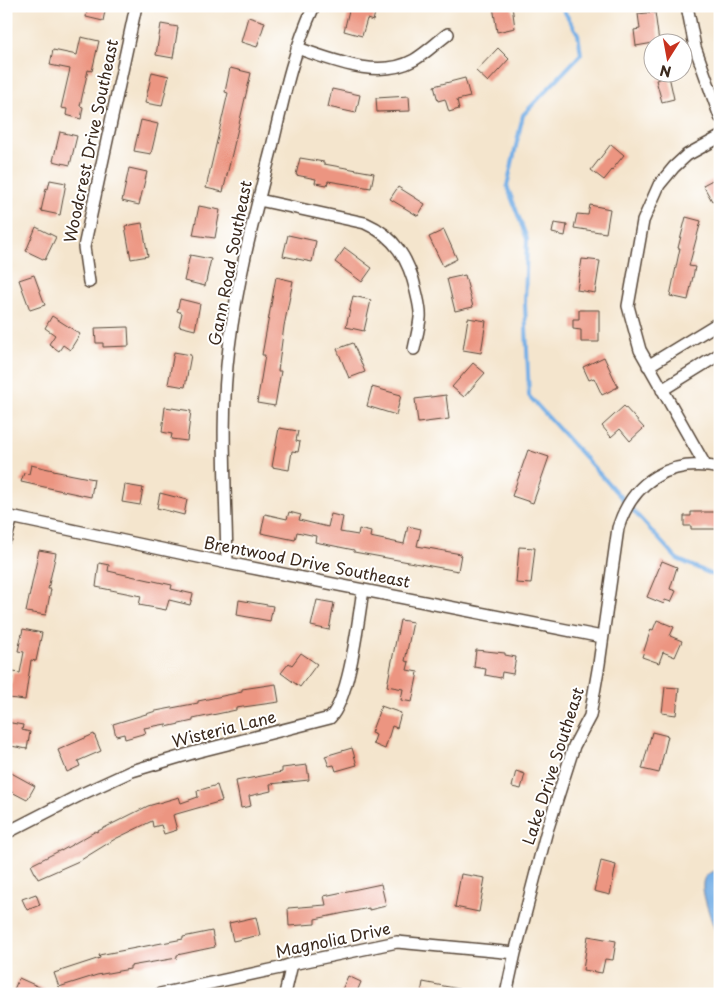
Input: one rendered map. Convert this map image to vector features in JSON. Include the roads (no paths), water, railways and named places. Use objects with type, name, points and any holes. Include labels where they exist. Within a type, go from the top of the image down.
[{"type":"street","name":"Woodcrest Drive Southeast","points":[[88,282],[84,247],[136,6]]},
{"type":"street","name":"Gann Road Southeast","points":[[227,563],[225,451],[229,349],[234,314],[258,200],[297,48],[314,6]]},
{"type":"street","points":[[688,6],[696,47],[720,117]]},
{"type":"street","points":[[297,48],[352,64],[383,69],[394,68],[414,60],[448,34]]},
{"type":"street","points":[[705,465],[640,350],[628,306],[643,221],[659,185],[674,167],[699,147],[720,137]]},
{"type":"street","points":[[258,200],[358,221],[375,227],[387,236],[404,256],[410,268],[418,300],[420,317],[414,349]]},
{"type":"street","points":[[648,366],[720,322]]},
{"type":"street","points":[[662,390],[720,354]]},
{"type":"street","name":"Lake Drive Southeast","points":[[506,994],[515,953],[552,817],[574,746],[590,716],[600,664],[618,528],[630,502],[652,478],[676,468],[705,465],[720,468]]},
{"type":"street","points":[[6,538],[9,517]]},
{"type":"street","name":"Brentwood Drive Southeast","points":[[9,517],[602,638]]},
{"type":"street","name":"Wisteria Lane","points":[[6,833],[132,771],[196,752],[330,718],[337,711],[345,689],[363,590]]},
{"type":"street","name":"Magnolia Drive","points":[[160,994],[397,942],[515,953]]},
{"type":"street","points":[[285,994],[292,964]]},
{"type":"water","points":[[713,871],[720,872],[720,945],[706,905],[703,889],[704,879]]},
{"type":"waterway","points":[[561,6],[578,34],[581,54],[523,115],[507,186],[527,239],[525,304],[529,396],[677,559],[720,578]]}]
